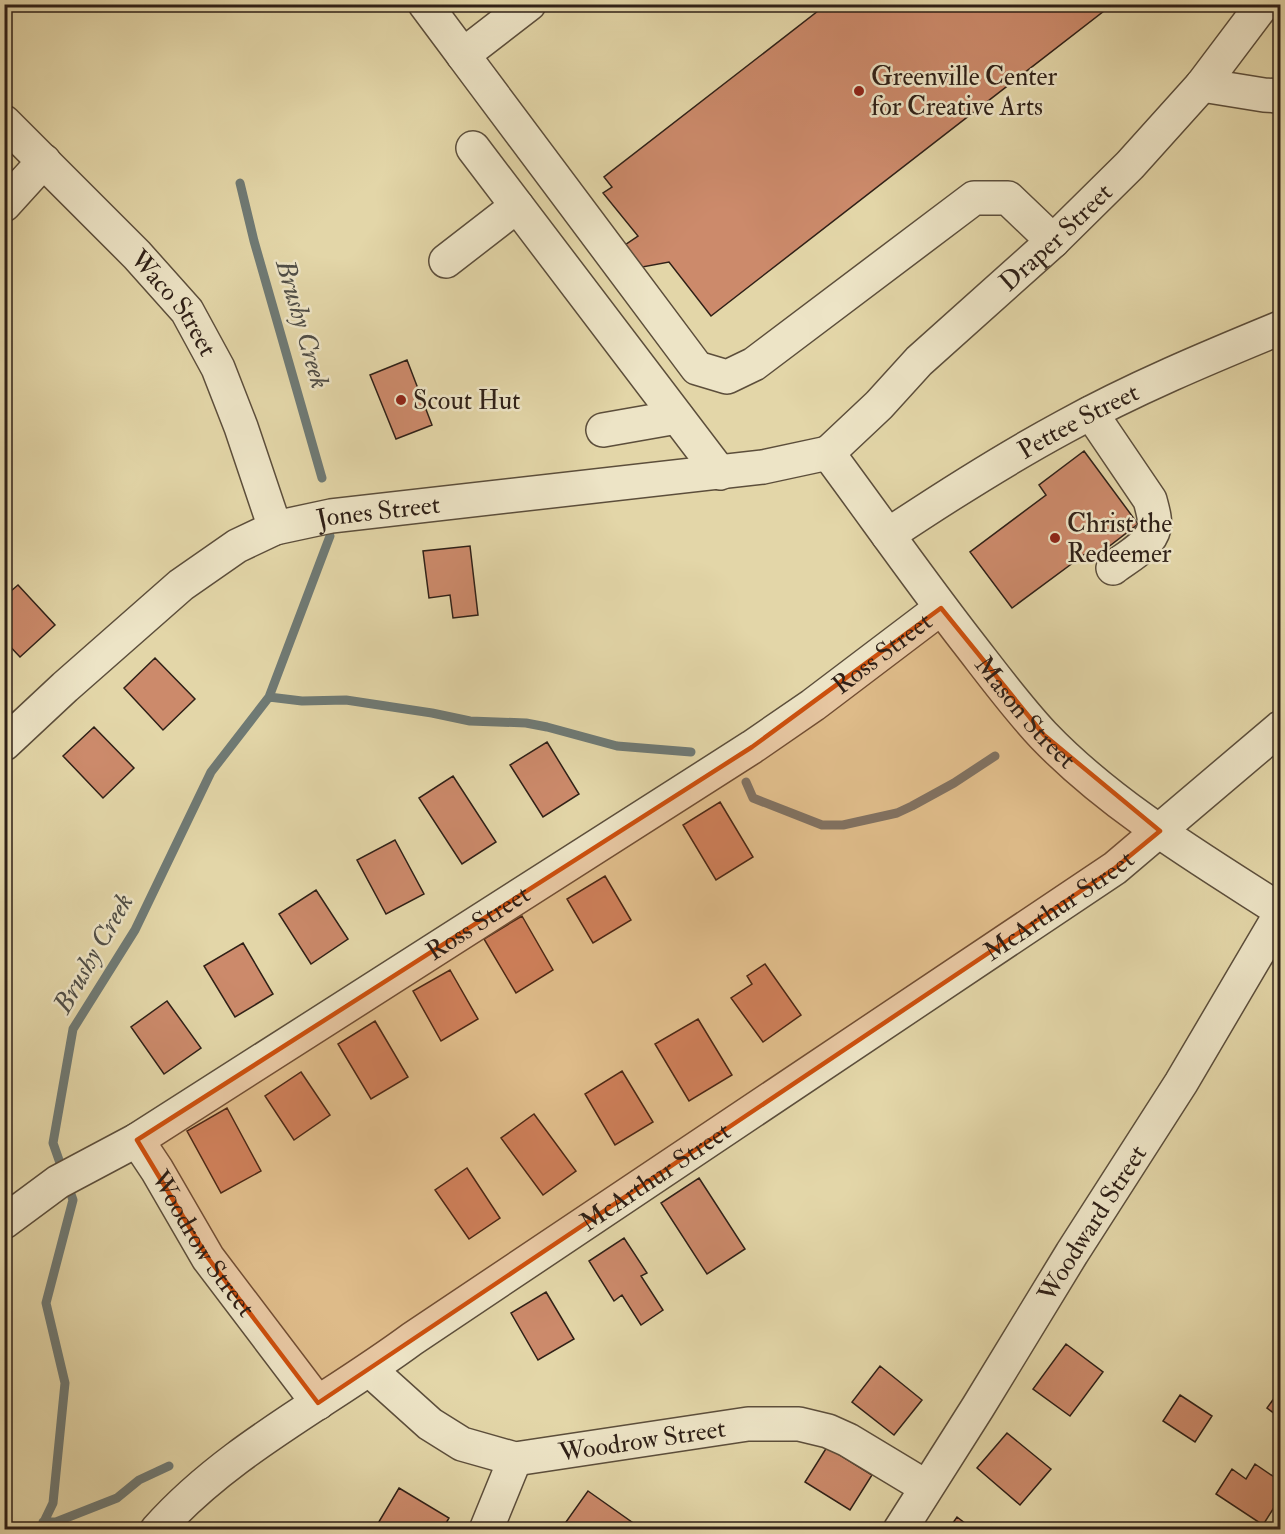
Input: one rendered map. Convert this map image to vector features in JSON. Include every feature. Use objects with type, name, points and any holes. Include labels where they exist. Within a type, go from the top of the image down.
[{"type":"street","points":[[424,4],[697,368],[727,377],[754,364],[974,198],[1008,198],[1053,241]]},
{"type":"street","points":[[463,55],[529,4]]},
{"type":"street","name":"Draper Street","points":[[828,453],[879,405],[919,361],[1053,241],[1130,165],[1202,85],[1263,4]]},
{"type":"street","points":[[1202,85],[1264,96],[1281,96]]},
{"type":"street","name":"Waco Street","points":[[4,122],[137,255],[187,311],[218,368],[241,427],[275,528]]},
{"type":"street","points":[[473,148],[720,472]]},
{"type":"street","points":[[4,205],[44,161]]},
{"type":"street","points":[[446,261],[516,206]]},
{"type":"street","name":"Pettee Street","points":[[888,535],[963,485],[1064,426],[1181,369],[1281,328]]},
{"type":"street","points":[[1091,413],[1150,500],[1155,527],[1149,540],[1113,567]]},
{"type":"street","points":[[603,430],[677,417]]},
{"type":"street","name":"Jones Street","points":[[4,744],[181,585],[237,546],[275,528],[331,516],[763,467],[828,453]]},
{"type":"street","name":"Mason Street","points":[[828,453],[941,608],[1011,698],[1044,735],[1085,773],[1187,851],[1281,910]]},
{"type":"street","name":"Ross Street","points":[[4,1222],[58,1182],[137,1140],[752,747],[813,705],[941,608]]},
{"type":"street","name":"McArthur Street","points":[[157,1530],[210,1478],[247,1450],[370,1370],[412,1339],[1115,868],[1281,728]]},
{"type":"street","name":"Woodward Street","points":[[900,1530],[1071,1253],[1181,1083],[1281,915]]},
{"type":"street","name":"Woodrow Street","points":[[137,1140],[208,1258],[318,1403]]},
{"type":"street","name":"Woodrow Street","points":[[370,1370],[430,1424],[462,1444],[515,1459],[748,1424],[799,1424],[828,1431],[848,1440],[926,1487]]},
{"type":"street","points":[[486,1530],[515,1459]]},
{"type":"highlighted area","points":[[941,608],[1044,735],[1160,831],[1115,868],[318,1403],[208,1258],[137,1140],[752,747]]},
{"type":"building","name":"Greenville Center for Creative Arts","points":[[827,4],[1113,4],[711,316],[669,262],[637,268],[622,247],[638,236],[603,193],[612,187],[604,177]]},
{"type":"building","name":"Scout Hut","points":[[407,360],[432,425],[396,439],[370,375]]},
{"type":"building","name":"Christ the Redeemer","points":[[1084,451],[1138,524],[1094,558],[1089,551],[1012,608],[970,552],[1046,495],[1039,485]]},
{"type":"building","points":[[470,546],[478,615],[453,618],[450,595],[429,598],[423,551]]},
{"type":"building","points":[[18,585],[55,625],[20,657],[4,640],[4,597]]},
{"type":"building","points":[[155,658],[195,699],[163,730],[124,688]]},
{"type":"building","points":[[94,727],[134,768],[103,798],[63,756]]},
{"type":"building","points":[[547,742],[579,794],[543,817],[510,765]]},
{"type":"building","points":[[453,776],[496,842],[462,864],[419,798]]},
{"type":"building","points":[[720,802],[753,857],[716,880],[683,825]]},
{"type":"building","points":[[395,840],[424,894],[386,914],[357,860]]},
{"type":"building","points":[[605,876],[631,920],[593,943],[567,899]]},
{"type":"building","points":[[316,890],[348,939],[311,964],[279,914]]},
{"type":"building","points":[[522,916],[553,970],[516,993],[484,939]]},
{"type":"building","points":[[243,943],[273,994],[235,1017],[204,966]]},
{"type":"building","points":[[765,964],[801,1015],[763,1042],[731,998],[752,984],[747,976]]},
{"type":"building","points":[[450,970],[478,1019],[441,1041],[413,991]]},
{"type":"building","points":[[167,1001],[201,1048],[164,1074],[131,1027]]},
{"type":"building","points":[[698,1019],[732,1075],[689,1101],[655,1044]]},
{"type":"building","points":[[375,1021],[408,1077],[371,1099],[338,1044]]},
{"type":"building","points":[[622,1071],[653,1122],[615,1145],[585,1094]]},
{"type":"building","points":[[301,1072],[330,1115],[294,1140],[265,1096]]},
{"type":"building","points":[[227,1108],[261,1171],[221,1193],[187,1131]]},
{"type":"building","points":[[534,1114],[576,1171],[543,1195],[501,1138]]},
{"type":"building","points":[[467,1168],[500,1218],[469,1239],[435,1190]]},
{"type":"building","points":[[699,1178],[745,1249],[707,1274],[661,1203]]},
{"type":"building","points":[[624,1238],[647,1273],[641,1276],[663,1310],[641,1325],[622,1295],[614,1301],[589,1261]]},
{"type":"building","points":[[546,1292],[574,1339],[538,1360],[511,1313]]},
{"type":"building","points":[[1066,1344],[1103,1372],[1070,1416],[1033,1389]]},
{"type":"building","points":[[880,1366],[922,1400],[894,1435],[852,1402]]},
{"type":"building","points":[[1280,1390],[1280,1418],[1267,1408]]},
{"type":"building","points":[[1180,1395],[1212,1416],[1195,1442],[1163,1421]]},
{"type":"building","points":[[1007,1433],[1051,1469],[1020,1505],[977,1468]]},
{"type":"building","points":[[827,1447],[872,1475],[850,1510],[805,1482]]},
{"type":"building","points":[[1255,1464],[1280,1481],[1280,1498],[1263,1525],[1216,1494],[1232,1469],[1246,1479]]},
{"type":"building","points":[[399,1488],[449,1518],[442,1530],[385,1530],[377,1525]]},
{"type":"building","points":[[588,1491],[636,1525],[633,1530],[561,1529]]},
{"type":"building","points":[[957,1517],[974,1530],[948,1530]]},
{"type":"waterway","name":"Brushy Creek","points":[[240,183],[254,241],[322,478]]},
{"type":"waterway","name":"Brushy Creek","points":[[40,1530],[53,1503],[65,1383],[46,1303],[73,1200],[53,1143],[73,1029],[135,930],[211,772],[269,697],[330,536]]},
{"type":"waterway","points":[[269,697],[302,701],[346,700],[470,721],[526,723],[617,746],[691,752]]},
{"type":"waterway","points":[[746,782],[753,798],[822,825],[843,825],[897,813],[954,783],[995,756]]},
{"type":"waterway","points":[[43,1522],[56,1522],[117,1498],[139,1480],[169,1466]]},
{"type":"place","name":"Greenville Center for Creative Arts","points":[[859,91]]},
{"type":"place","name":"Scout Hut","points":[[401,400]]},
{"type":"place","name":"Christ the Redeemer","points":[[1055,538]]}]
